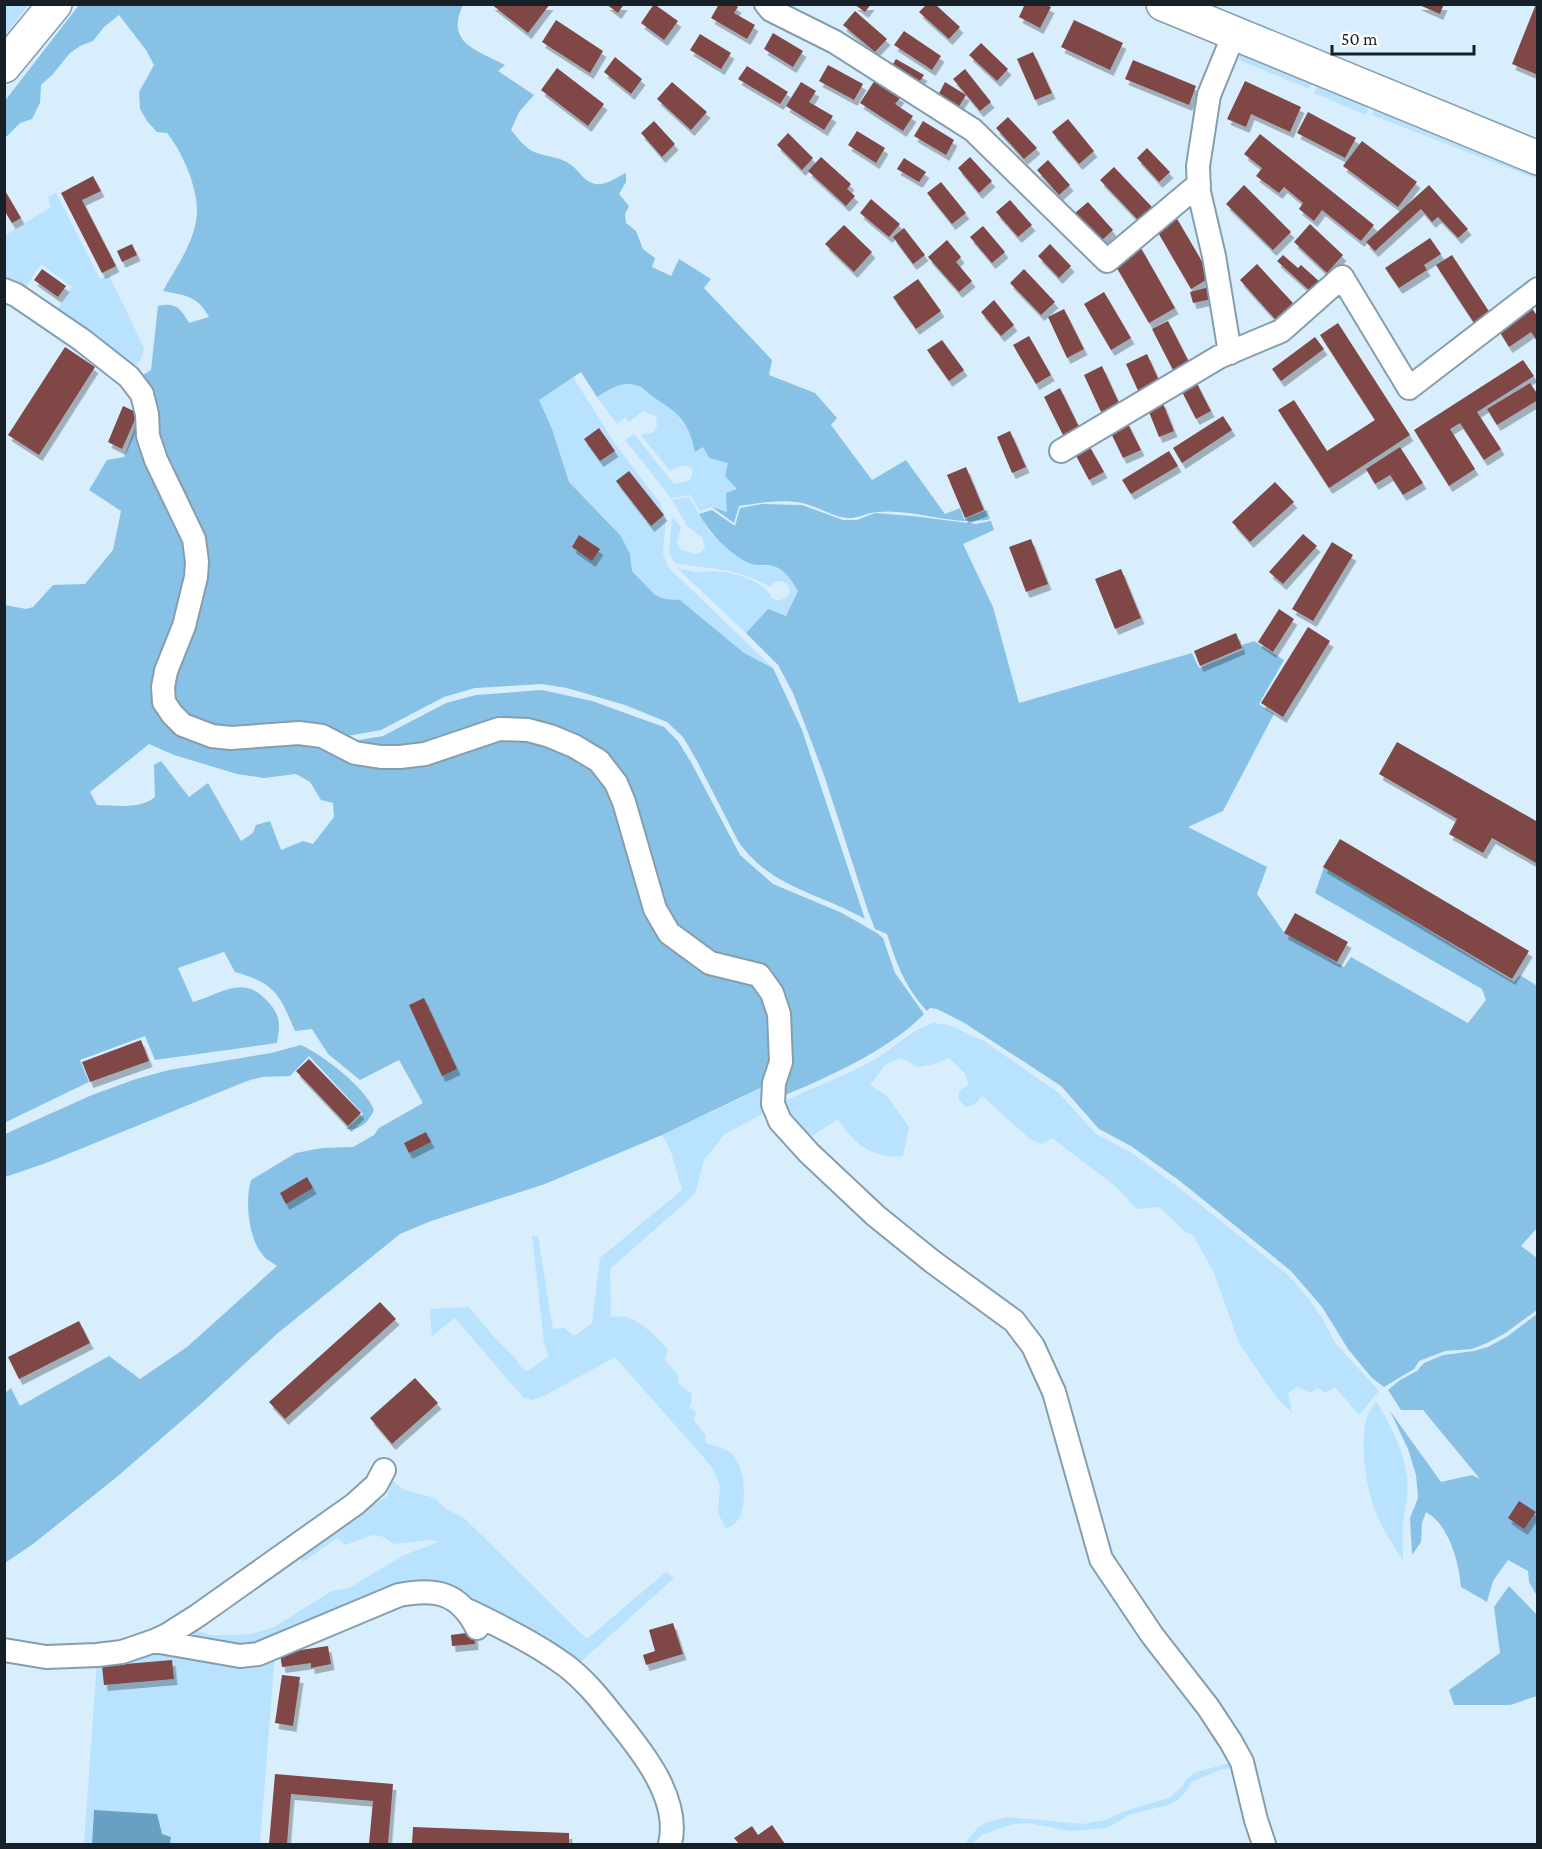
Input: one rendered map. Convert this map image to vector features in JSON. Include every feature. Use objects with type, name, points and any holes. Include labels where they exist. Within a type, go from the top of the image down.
[{"type":"main road","points":[[4,66],[55,4]]},
{"type":"main road","points":[[1163,4],[1538,158]]},
{"type":"street","points":[[766,4],[771,10],[836,42],[973,130],[1107,261],[1199,184]]},
{"type":"street","points":[[1230,353],[1199,184],[1198,166],[1209,95],[1234,34]]},
{"type":"street","points":[[1061,451],[1219,357],[1281,331],[1342,277],[1409,388],[1538,289]]},
{"type":"street","points":[[4,290],[16,295],[82,340],[129,377],[142,394],[147,414],[148,436],[156,460],[194,539],[196,577],[184,626],[166,671],[163,687],[164,702],[183,725],[212,736],[231,738],[299,733],[322,736],[355,753],[400,758],[425,754],[500,729],[528,730],[574,746],[599,761],[616,783],[624,802],[655,909],[669,933],[710,963],[759,975],[772,993],[779,1014],[781,1037],[781,1062],[774,1083],[773,1104],[780,1121],[809,1153],[876,1216],[933,1262],[1014,1321],[1033,1346],[1054,1392],[1101,1559],[1152,1635],[1208,1707],[1231,1742],[1242,1762],[1264,1845]]},
{"type":"street","points":[[4,1650],[46,1657],[98,1655],[122,1652],[167,1635],[355,1503],[376,1485],[384,1470]]},
{"type":"street","points":[[154,1641],[240,1656],[258,1654],[399,1596],[422,1591],[441,1593],[473,1619],[510,1631],[564,1664],[586,1683],[639,1747],[654,1771],[665,1793],[670,1814],[672,1838],[670,1845]]},
{"type":"shaded area","points":[[4,5],[28,5],[5,36]]},
{"type":"shaded area","points":[[79,5],[463,5],[458,18],[458,28],[466,44],[505,65],[498,71],[534,95],[519,112],[511,130],[524,145],[534,152],[566,161],[587,180],[595,184],[607,182],[626,173],[626,182],[619,194],[629,206],[625,214],[626,223],[636,231],[643,249],[655,258],[652,267],[671,276],[679,259],[711,279],[704,288],[772,360],[769,375],[815,393],[837,418],[831,425],[872,480],[906,460],[945,514],[960,508],[964,519],[987,510],[990,519],[976,521],[891,511],[846,518],[802,503],[779,501],[739,506],[734,523],[712,507],[727,512],[726,493],[737,489],[725,476],[728,463],[709,458],[703,447],[695,452],[682,419],[642,388],[625,384],[597,397],[581,372],[539,400],[552,429],[569,482],[621,536],[630,554],[632,571],[655,595],[665,599],[680,600],[744,653],[773,668],[802,730],[865,919],[796,888],[764,869],[738,841],[683,737],[667,722],[625,705],[567,688],[542,684],[475,688],[444,697],[381,730],[347,736],[280,728],[199,726],[168,699],[193,525],[137,379],[151,370],[158,306],[177,307],[189,323],[209,317],[195,300],[163,291],[192,236],[197,215],[196,201],[188,169],[178,149],[167,133],[157,132],[140,109],[139,92],[154,65],[146,50],[119,15],[104,27],[93,41],[70,53],[41,85],[40,103],[32,119],[20,123],[5,138],[4,102]]},
{"type":"shaded area","points":[[1242,47],[1314,76],[1309,89],[1239,60]]},
{"type":"shaded area","points":[[1321,78],[1371,101],[1366,115],[1314,93]]},
{"type":"shaded area","points":[[1377,103],[1537,166],[1537,179],[1372,115]]},
{"type":"shaded area","points":[[56,193],[100,279],[109,275],[144,348],[141,359],[134,365],[127,367],[55,313],[72,287],[41,264],[24,290],[5,280],[4,236],[51,207],[48,197]]},
{"type":"shaded area","points":[[573,377],[615,444],[660,503],[666,518],[663,554],[669,568],[773,668],[744,653],[680,600],[665,599],[655,595],[632,571],[630,554],[621,536],[569,482],[552,429],[538,400]]},
{"type":"shaded area","points":[[623,383],[635,384],[683,418],[695,451],[703,447],[709,458],[728,463],[738,489],[727,512],[712,507],[700,511],[690,495],[671,498],[625,440],[634,434],[674,484],[688,481],[692,477],[692,469],[681,466],[670,471],[641,435],[654,432],[657,427],[656,417],[643,411],[629,422],[625,417],[617,424],[597,397]]},
{"type":"shaded area","points":[[140,407],[183,526],[190,579],[163,650],[172,725],[302,736],[356,757],[511,739],[528,740],[561,750],[604,777],[665,941],[678,952],[725,968],[770,995],[773,1047],[767,1075],[760,1088],[662,1135],[545,1184],[431,1221],[400,1234],[278,1333],[118,1476],[33,1544],[5,1563],[5,1393],[11,1388],[20,1406],[109,1356],[140,1379],[187,1347],[277,1266],[263,1256],[254,1238],[248,1208],[251,1180],[296,1153],[322,1148],[353,1147],[374,1135],[379,1128],[423,1103],[399,1060],[360,1080],[328,1054],[312,1029],[295,1031],[285,1008],[274,992],[259,981],[235,972],[224,952],[178,968],[193,1002],[233,988],[251,989],[270,1004],[276,1013],[279,1027],[277,1043],[155,1060],[145,1036],[80,1060],[89,1082],[6,1122],[5,605],[26,609],[33,607],[53,585],[85,584],[113,550],[121,511],[89,490],[107,460],[124,457]],"holes":[[[149,744],[174,755],[237,774],[264,778],[296,774],[310,782],[321,800],[333,803],[334,817],[313,844],[303,841],[281,850],[270,821],[256,825],[253,833],[241,841],[208,783],[189,797],[161,761],[154,765],[155,797],[135,805],[97,805],[90,792]]]},
{"type":"shaded area","points":[[689,497],[710,533],[758,566],[772,566],[787,574],[798,591],[786,616],[767,609],[746,633],[677,568],[696,572],[714,571],[739,575],[762,586],[772,598],[779,601],[788,596],[790,591],[786,583],[781,581],[775,582],[770,587],[735,572],[675,563],[669,553],[672,517],[681,526],[677,543],[680,549],[694,554],[700,553],[705,547],[702,537],[687,526],[672,500]]},
{"type":"shaded area","points":[[762,504],[802,505],[843,520],[857,520],[875,513],[976,524],[991,521],[994,530],[963,544],[993,607],[1019,703],[1192,653],[1199,668],[1243,650],[1242,645],[1254,641],[1284,660],[1259,704],[1274,714],[1223,811],[1188,827],[1267,867],[1257,894],[1283,931],[1344,967],[1351,957],[1468,1023],[1486,1000],[1482,989],[1315,893],[1324,867],[1514,982],[1520,975],[1537,986],[1537,1228],[1521,1246],[1537,1258],[1537,1310],[1504,1334],[1487,1343],[1472,1349],[1445,1351],[1419,1361],[1414,1369],[1384,1387],[1372,1378],[1348,1349],[1322,1307],[1291,1271],[1180,1181],[1131,1146],[1099,1129],[1061,1086],[963,1022],[937,1009],[930,1008],[927,1011],[902,975],[887,934],[875,929],[824,775],[793,693],[778,665],[746,633],[768,609],[786,616],[798,591],[778,568],[751,564],[734,554],[714,535],[699,514],[712,510],[735,526],[740,508]]},
{"type":"shaded area","points":[[542,690],[592,701],[664,727],[678,741],[692,764],[740,855],[773,884],[842,913],[883,938],[895,973],[924,1014],[876,1051],[837,1072],[780,1097],[785,1006],[668,922],[628,800],[545,728],[402,754],[347,742],[383,736],[446,703],[476,695]]},
{"type":"shaded area","points":[[934,1023],[949,1025],[984,1041],[1059,1093],[1096,1134],[1132,1153],[1288,1275],[1309,1299],[1336,1344],[1379,1391],[1362,1412],[1359,1415],[1335,1387],[1325,1393],[1318,1388],[1310,1393],[1297,1387],[1288,1393],[1292,1413],[1276,1397],[1239,1343],[1214,1273],[1193,1235],[1187,1233],[1159,1207],[1137,1209],[1115,1186],[1052,1138],[1042,1144],[1030,1139],[982,1096],[974,1105],[966,1107],[959,1100],[959,1091],[969,1084],[964,1072],[949,1058],[935,1064],[918,1067],[901,1058],[886,1064],[870,1085],[886,1095],[909,1127],[903,1156],[892,1157],[865,1148],[850,1135],[838,1119],[803,1142],[779,1104],[876,1059],[911,1034]]},
{"type":"shaded area","points":[[301,1045],[332,1064],[353,1082],[369,1101],[374,1110],[363,1125],[356,1129],[346,1129],[363,1114],[309,1056],[290,1076],[262,1077],[247,1081],[46,1163],[5,1177],[5,1134],[92,1095],[169,1070],[271,1053]]},
{"type":"shaded area","points":[[767,1075],[770,1110],[725,1134],[704,1160],[695,1194],[610,1269],[611,1317],[620,1316],[635,1321],[668,1349],[665,1360],[679,1376],[678,1383],[691,1393],[692,1401],[689,1406],[696,1413],[694,1420],[706,1435],[705,1442],[728,1451],[738,1462],[744,1488],[743,1507],[737,1521],[726,1529],[718,1513],[720,1486],[712,1467],[615,1357],[544,1396],[532,1400],[523,1397],[455,1318],[432,1336],[430,1309],[469,1307],[527,1371],[549,1356],[544,1343],[532,1236],[538,1236],[553,1329],[564,1328],[574,1336],[592,1323],[600,1258],[682,1190],[670,1149],[662,1135],[743,1097]]},
{"type":"shaded area","points":[[1537,1314],[1537,1596],[1529,1582],[1528,1571],[1508,1560],[1493,1581],[1487,1602],[1461,1587],[1458,1567],[1447,1535],[1434,1518],[1426,1512],[1422,1523],[1421,1542],[1412,1555],[1410,1518],[1418,1498],[1416,1475],[1408,1449],[1390,1411],[1441,1482],[1472,1475],[1480,1479],[1423,1410],[1401,1410],[1388,1390],[1417,1371],[1424,1363],[1443,1355],[1488,1347],[1508,1336]]},
{"type":"shaded area","points":[[1376,1401],[1396,1438],[1407,1478],[1403,1561],[1380,1523],[1367,1481],[1364,1454],[1365,1428],[1367,1417]]},
{"type":"shaded area","points":[[392,1480],[404,1490],[435,1498],[446,1509],[464,1518],[587,1639],[666,1572],[674,1578],[575,1667],[445,1585],[430,1581],[411,1583],[246,1647],[175,1636],[187,1628],[212,1635],[232,1635],[251,1634],[274,1627],[332,1591],[349,1588],[404,1555],[439,1542],[431,1540],[394,1544],[384,1537],[373,1535],[345,1545],[337,1538],[303,1562],[298,1555],[387,1496]]},
{"type":"shaded area","points":[[1509,1586],[1537,1615],[1537,1696],[1510,1705],[1454,1705],[1449,1690],[1500,1653],[1494,1607]]},
{"type":"shaded area","points":[[150,1650],[275,1654],[260,1844],[170,1844],[171,1837],[94,1810],[92,1844],[84,1844],[97,1660]]},
{"type":"shaded area","points":[[1230,1763],[1237,1768],[1222,1769],[1191,1782],[1178,1800],[1168,1805],[1128,1815],[1106,1828],[1070,1831],[1028,1823],[1014,1824],[983,1834],[972,1844],[965,1844],[978,1827],[1008,1817],[1083,1824],[1105,1820],[1125,1811],[1169,1798],[1182,1787],[1186,1779],[1196,1772]]},
{"type":"shaded area","points":[[94,1810],[157,1814],[162,1834],[171,1837],[170,1844],[92,1844]]},
{"type":"building","points":[[491,4],[550,4],[528,33]]},
{"type":"building","points":[[606,4],[624,4],[618,13]]},
{"type":"building","points":[[654,4],[678,21],[664,40],[641,23]]},
{"type":"building","points":[[719,4],[734,4],[738,7],[734,13],[755,25],[747,39],[711,18]]},
{"type":"building","points":[[854,4],[871,4],[865,12]]},
{"type":"building","points":[[1025,4],[1045,4],[1051,7],[1040,28],[1019,17]]},
{"type":"building","points":[[1417,4],[1444,4],[1440,14]]},
{"type":"building","points":[[1536,4],[1538,4],[1538,75],[1512,64]]},
{"type":"building","points":[[926,5],[936,5],[960,27],[949,39],[919,12]]},
{"type":"building","points":[[855,11],[887,39],[875,52],[843,25]]},
{"type":"building","points":[[556,20],[603,51],[590,73],[542,42]]},
{"type":"building","points":[[1074,20],[1123,43],[1110,70],[1061,47]]},
{"type":"building","points":[[904,31],[941,56],[932,70],[894,45]]},
{"type":"building","points":[[773,33],[803,51],[793,67],[764,49]]},
{"type":"building","points":[[700,34],[731,53],[721,69],[690,50]]},
{"type":"building","points":[[981,43],[1008,69],[997,81],[969,55]]},
{"type":"building","points":[[1033,52],[1052,93],[1035,100],[1017,59]]},
{"type":"building","points":[[615,57],[642,79],[631,94],[604,72]]},
{"type":"building","points":[[896,59],[924,75],[916,87],[889,71]]},
{"type":"building","points":[[1133,60],[1196,86],[1189,105],[1125,79]]},
{"type":"building","points":[[828,65],[863,84],[854,100],[819,81]]},
{"type":"building","points":[[747,66],[788,92],[780,104],[738,79]]},
{"type":"building","points":[[557,68],[604,104],[588,126],[541,90]]},
{"type":"building","points":[[965,69],[991,102],[980,111],[953,79]]},
{"type":"building","points":[[875,80],[901,97],[895,104],[913,116],[903,131],[860,103]]},
{"type":"building","points":[[1245,81],[1301,107],[1290,132],[1251,114],[1246,127],[1227,119]]},
{"type":"building","points":[[672,82],[707,112],[691,130],[657,99]]},
{"type":"building","points":[[801,82],[816,91],[809,102],[833,116],[824,130],[786,106]]},
{"type":"building","points":[[945,82],[966,95],[956,111],[936,99]]},
{"type":"building","points":[[1308,112],[1356,138],[1345,158],[1297,133]]},
{"type":"building","points":[[1008,117],[1037,148],[1024,159],[996,128]]},
{"type":"building","points":[[1068,119],[1094,151],[1079,164],[1052,132]]},
{"type":"building","points":[[654,121],[675,144],[662,157],[641,133]]},
{"type":"building","points":[[923,121],[954,140],[946,155],[914,136]]},
{"type":"building","points":[[857,131],[885,148],[876,163],[848,145]]},
{"type":"building","points":[[788,133],[813,158],[802,170],[777,145]]},
{"type":"building","points":[[1260,134],[1374,225],[1361,241],[1322,210],[1314,221],[1299,209],[1303,203],[1284,187],[1279,193],[1256,176],[1262,168],[1244,154]]},
{"type":"building","points":[[1362,141],[1417,182],[1398,207],[1343,166]]},
{"type":"building","points":[[1147,148],[1170,172],[1159,182],[1137,158]]},
{"type":"building","points":[[821,157],[851,184],[847,189],[855,196],[846,206],[808,171]]},
{"type":"building","points":[[970,157],[992,181],[979,193],[958,168]]},
{"type":"building","points":[[904,158],[926,172],[919,182],[897,169]]},
{"type":"building","points":[[1048,160],[1070,185],[1059,195],[1037,170]]},
{"type":"building","points":[[1114,167],[1152,207],[1138,220],[1100,180]]},
{"type":"building","points":[[93,176],[101,191],[82,200],[116,266],[102,273],[61,193]]},
{"type":"building","points":[[941,182],[966,213],[952,224],[927,193]]},
{"type":"building","points":[[1244,185],[1291,232],[1273,250],[1226,204]]},
{"type":"building","points":[[1429,185],[1468,229],[1458,238],[1438,217],[1432,222],[1421,209],[1375,251],[1366,242]]},
{"type":"building","points":[[4,189],[21,218],[12,223],[4,210]]},
{"type":"building","points":[[871,199],[900,224],[889,237],[860,213]]},
{"type":"building","points":[[1010,200],[1032,225],[1018,237],[996,212]]},
{"type":"building","points":[[1088,202],[1113,230],[1101,241],[1075,213]]},
{"type":"building","points":[[1176,217],[1211,277],[1191,289],[1156,229]]},
{"type":"building","points":[[1310,224],[1343,255],[1327,273],[1294,242]]},
{"type":"building","points":[[844,225],[872,252],[854,272],[825,244]]},
{"type":"building","points":[[983,226],[1005,252],[992,263],[970,237]]},
{"type":"building","points":[[904,228],[925,255],[913,264],[893,237]]},
{"type":"building","points":[[1430,238],[1441,254],[1424,265],[1427,270],[1399,288],[1385,268]]},
{"type":"building","points":[[947,240],[961,257],[956,262],[972,281],[959,292],[928,257]]},
{"type":"building","points":[[132,244],[137,255],[122,262],[117,251]]},
{"type":"building","points":[[1050,244],[1071,266],[1059,278],[1038,256]]},
{"type":"building","points":[[1141,248],[1175,308],[1149,323],[1114,263]]},
{"type":"building","points":[[1283,255],[1298,268],[1301,265],[1320,282],[1311,292],[1277,261]]},
{"type":"building","points":[[1452,255],[1490,313],[1474,323],[1436,265]]},
{"type":"building","points":[[1257,264],[1293,303],[1275,319],[1240,280]]},
{"type":"building","points":[[42,269],[66,286],[58,297],[34,280]]},
{"type":"building","points":[[1024,269],[1055,302],[1041,315],[1010,283]]},
{"type":"building","points":[[918,279],[941,311],[916,329],[893,297]]},
{"type":"building","points":[[1213,286],[1216,298],[1193,303],[1190,292]]},
{"type":"building","points":[[1104,292],[1131,338],[1111,350],[1084,304]]},
{"type":"building","points":[[994,300],[1014,325],[1001,336],[981,312]]},
{"type":"building","points":[[1531,307],[1538,317],[1538,342],[1531,332],[1509,347],[1498,329]]},
{"type":"building","points":[[1064,309],[1084,349],[1067,358],[1048,317]]},
{"type":"building","points":[[1168,321],[1190,364],[1174,372],[1152,329]]},
{"type":"building","points":[[1338,323],[1410,435],[1329,488],[1278,410],[1294,400],[1327,451],[1375,420],[1320,335]]},
{"type":"building","points":[[1029,336],[1051,375],[1036,384],[1013,345]]},
{"type":"building","points":[[1315,337],[1324,349],[1281,381],[1272,369]]},
{"type":"building","points":[[942,340],[964,370],[949,381],[927,350]]},
{"type":"building","points":[[65,347],[95,367],[39,455],[8,435]]},
{"type":"building","points":[[1147,354],[1161,385],[1140,395],[1126,364]]},
{"type":"building","points":[[1523,360],[1534,376],[1477,412],[1501,449],[1484,460],[1460,423],[1450,429],[1475,469],[1449,486],[1414,430]]},
{"type":"building","points":[[1102,366],[1119,403],[1101,412],[1084,375]]},
{"type":"building","points":[[1194,378],[1211,411],[1196,419],[1179,386]]},
{"type":"building","points":[[1530,383],[1538,395],[1538,400],[1497,425],[1487,409]]},
{"type":"building","points":[[1060,388],[1079,427],[1063,435],[1044,397]]},
{"type":"building","points":[[1162,401],[1174,431],[1159,437],[1147,407]]},
{"type":"building","points":[[123,406],[138,413],[122,449],[108,442]]},
{"type":"building","points":[[1223,416],[1232,430],[1182,463],[1173,448]]},
{"type":"building","points":[[1126,420],[1141,450],[1123,458],[1109,429]]},
{"type":"building","points":[[599,428],[615,451],[600,461],[584,439]]},
{"type":"building","points":[[1010,431],[1026,467],[1012,473],[997,437]]},
{"type":"building","points":[[1087,442],[1104,472],[1089,480],[1073,450]]},
{"type":"building","points":[[1400,447],[1423,483],[1403,495],[1390,475],[1375,484],[1366,469]]},
{"type":"building","points":[[1169,451],[1178,466],[1131,494],[1122,480]]},
{"type":"building","points":[[966,467],[984,510],[965,518],[947,475]]},
{"type":"building","points":[[629,471],[664,515],[651,526],[616,481]]},
{"type":"building","points":[[1275,482],[1294,502],[1250,542],[1232,522]]},
{"type":"building","points":[[1303,534],[1317,546],[1283,584],[1269,572]]},
{"type":"building","points":[[579,535],[600,549],[592,561],[572,547]]},
{"type":"building","points":[[1031,539],[1048,584],[1026,592],[1009,547]]},
{"type":"building","points":[[1332,542],[1353,555],[1313,621],[1292,609]]},
{"type":"building","points":[[1121,569],[1141,618],[1115,629],[1095,579]]},
{"type":"building","points":[[1279,609],[1294,619],[1273,652],[1258,642]]},
{"type":"building","points":[[1308,627],[1330,641],[1283,717],[1261,703]]},
{"type":"building","points":[[1236,633],[1242,648],[1200,666],[1194,651]]},
{"type":"building","points":[[1397,742],[1538,822],[1538,864],[1492,838],[1483,853],[1449,834],[1457,819],[1379,774]]},
{"type":"building","points":[[1340,839],[1529,951],[1512,979],[1323,867]]},
{"type":"building","points":[[1295,913],[1348,942],[1337,962],[1284,933]]},
{"type":"building","points":[[424,998],[457,1069],[442,1076],[409,1005]]},
{"type":"building","points":[[141,1040],[149,1061],[90,1082],[82,1062]]},
{"type":"building","points":[[309,1059],[361,1113],[348,1126],[296,1071]]},
{"type":"building","points":[[426,1132],[431,1142],[409,1153],[404,1143]]},
{"type":"building","points":[[307,1177],[313,1188],[286,1204],[280,1193]]},
{"type":"building","points":[[380,1302],[396,1319],[285,1419],[269,1402]]},
{"type":"building","points":[[79,1321],[90,1343],[19,1379],[8,1357]]},
{"type":"building","points":[[415,1378],[438,1403],[392,1444],[370,1418]]},
{"type":"building","points":[[1519,1501],[1536,1512],[1524,1529],[1508,1518]]},
{"type":"building","points":[[673,1623],[683,1654],[646,1665],[643,1655],[655,1651],[649,1630]]},
{"type":"building","points":[[474,1632],[475,1644],[452,1646],[451,1635]]},
{"type":"building","points":[[328,1646],[331,1664],[311,1668],[311,1663],[282,1667],[280,1653]]},
{"type":"building","points":[[172,1660],[174,1679],[104,1685],[102,1666]]},
{"type":"building","points":[[282,1675],[300,1677],[293,1726],[275,1723]]},
{"type":"building","points":[[275,1774],[393,1784],[388,1844],[369,1844],[373,1801],[291,1794],[287,1844],[269,1844]]},
{"type":"building","points":[[772,1825],[785,1844],[739,1844],[734,1838],[752,1826],[758,1835]]},
{"type":"building","points":[[413,1827],[569,1833],[569,1844],[412,1844]]}]
